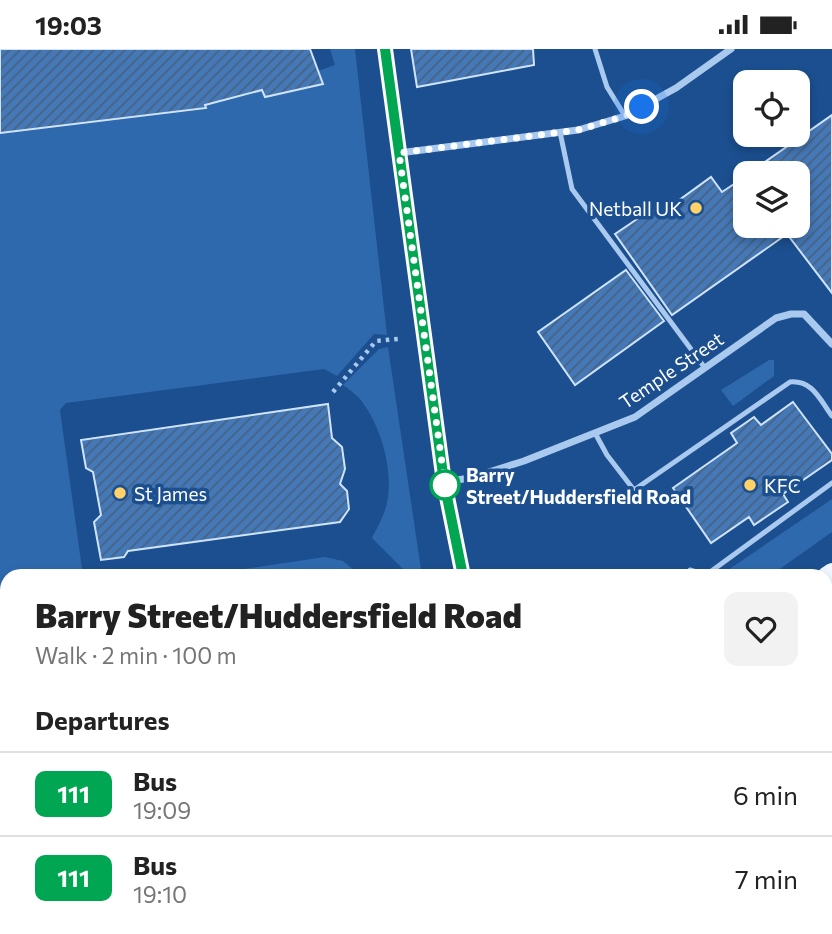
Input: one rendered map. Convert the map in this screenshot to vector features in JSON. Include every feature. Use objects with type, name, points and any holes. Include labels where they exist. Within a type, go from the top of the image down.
[{"type":"street","points":[[385,49],[444,482],[462,569]]},
{"type":"street","points":[[399,153],[578,130],[625,116],[676,88],[731,49]]},
{"type":"street","name":"Temple Street","points":[[444,482],[484,474],[635,417],[776,318],[804,314],[832,344]]},
{"type":"lane","points":[[594,49],[607,87],[625,116]]},
{"type":"lane","points":[[559,132],[572,189],[705,368]]},
{"type":"lane","points":[[595,433],[607,455],[634,490],[790,381],[800,381],[810,386],[832,416]]},
{"type":"lane","points":[[714,569],[832,483]]},
{"type":"path","points":[[333,392],[376,341],[398,339]]},
{"type":"green space","points":[[330,49],[355,49],[387,335],[374,334],[337,376],[324,369],[66,403],[60,410],[82,569],[0,569],[0,133],[205,108],[205,105],[262,90],[265,97],[322,84],[318,71],[335,65]]},
{"type":"green space","points":[[388,347],[421,569],[403,569],[372,538],[388,499],[385,453],[368,410],[360,399],[343,385],[379,349]]},
{"type":"green space","points":[[769,360],[774,360],[774,376],[733,406],[721,390]]},
{"type":"green space","points":[[832,499],[832,532],[780,569],[729,569]]},
{"type":"green space","points":[[325,557],[343,561],[353,569],[245,569]]},
{"type":"building","points":[[0,49],[310,49],[323,84],[265,97],[262,90],[205,105],[206,108],[0,133]]},
{"type":"building","points":[[411,49],[533,49],[534,65],[417,87]]},
{"type":"building","points":[[832,115],[832,293],[790,238],[810,238],[810,161],[766,161],[786,147],[810,147],[810,130]]},
{"type":"building","points":[[711,177],[722,192],[733,185],[733,238],[781,238],[672,315],[615,234],[652,209],[657,216]]},
{"type":"building","points":[[626,270],[664,321],[575,385],[538,332]]},
{"type":"building","points":[[793,402],[832,454],[832,460],[783,494],[788,502],[754,525],[749,517],[711,543],[673,488],[737,443],[731,433],[754,417],[761,425]]},
{"type":"building","points":[[328,404],[332,438],[342,447],[345,469],[340,484],[347,491],[349,509],[340,522],[128,551],[124,557],[101,560],[94,522],[101,515],[93,472],[86,468],[81,440]]},
{"type":"bus line","name":"111","points":[[385,49],[444,482],[461,569]]},
{"type":"place","name":"Netball UK","points":[[696,208]]},
{"type":"place","name":"Barry Street/Huddersfield Road","points":[[445,485]]},
{"type":"place","name":"KFC","points":[[750,485]]},
{"type":"place","name":"St James","points":[[120,493]]},
{"type":"route","points":[[445,485],[399,153],[578,130],[625,116],[642,107]]}]
